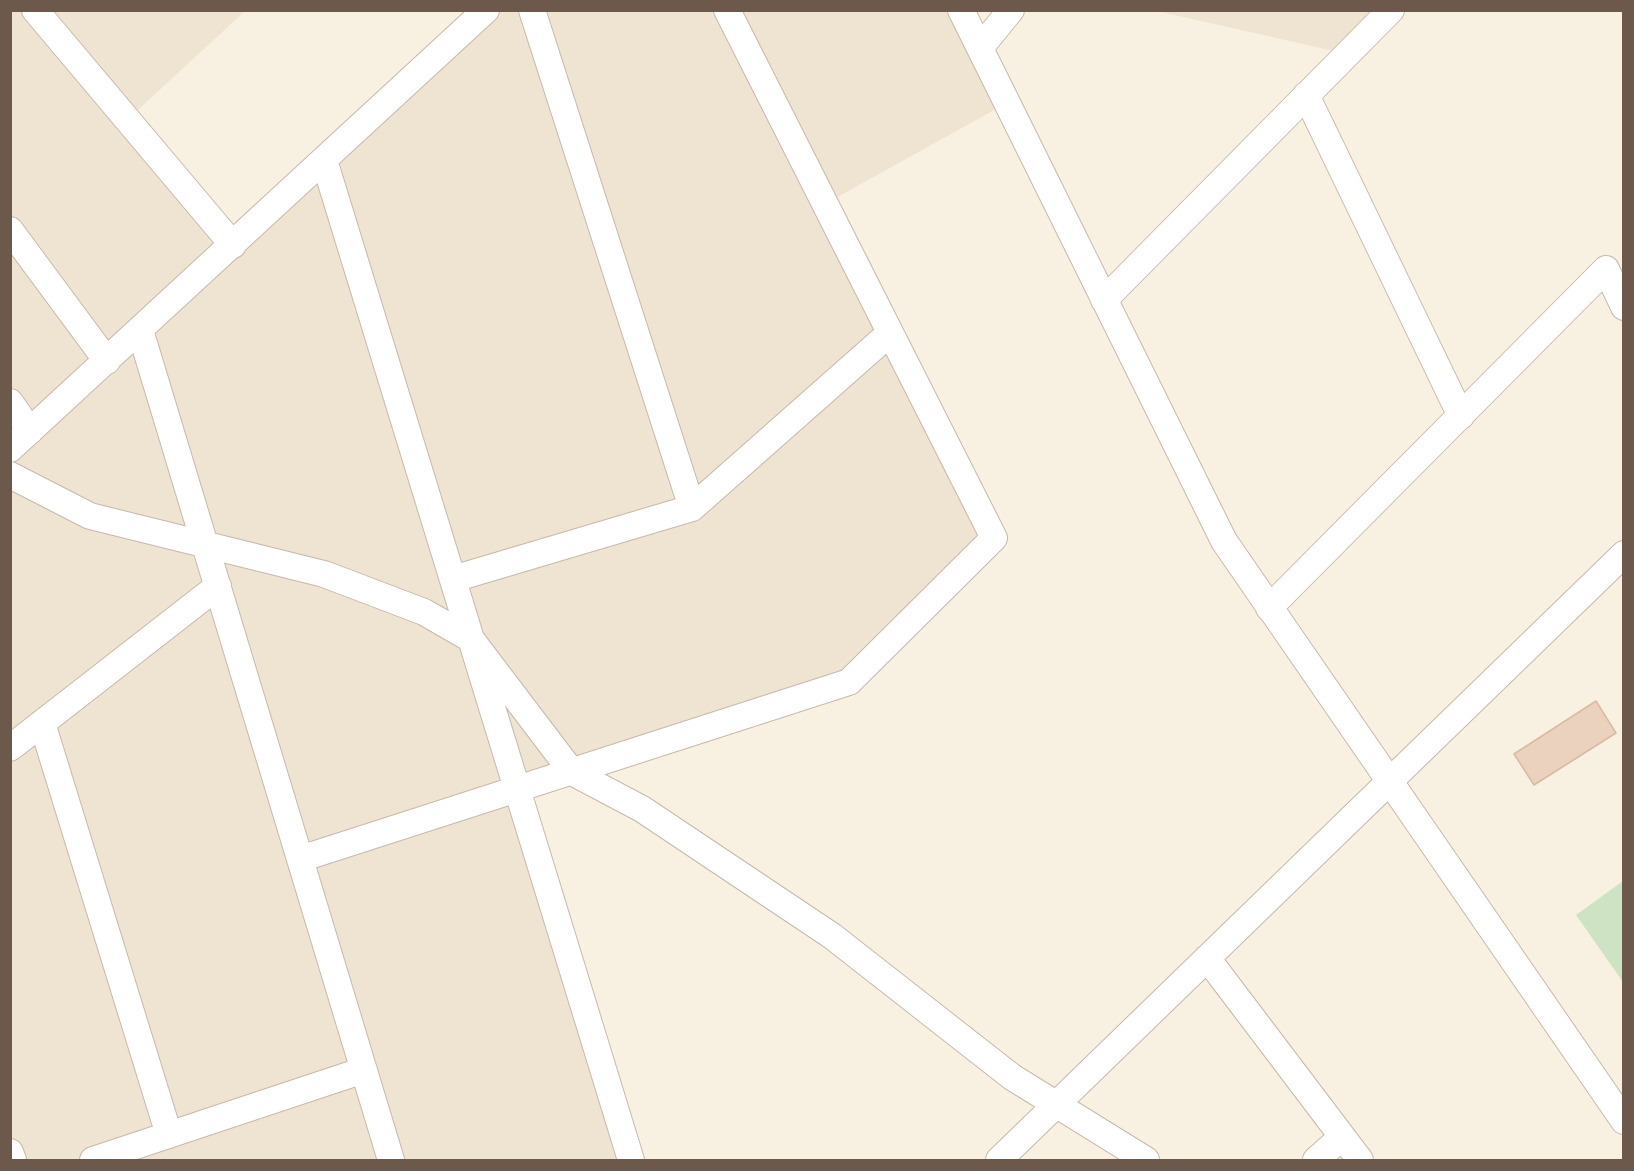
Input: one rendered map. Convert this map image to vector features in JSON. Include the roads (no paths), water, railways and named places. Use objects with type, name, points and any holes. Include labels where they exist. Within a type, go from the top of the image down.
[{"type":"street","points":[[35,10],[232,245]]},
{"type":"street","points":[[10,449],[486,10]]},
{"type":"street","points":[[532,10],[692,508]]},
{"type":"street","points":[[300,859],[849,682],[994,538],[727,10]]},
{"type":"street","points":[[961,10],[1224,541],[1623,1120]]},
{"type":"street","points":[[980,48],[1011,10]]},
{"type":"street","points":[[1104,300],[1390,10]]},
{"type":"street","points":[[1306,95],[1461,416]]},
{"type":"street","points":[[324,160],[631,1161]]},
{"type":"street","points":[[10,230],[107,361]]},
{"type":"street","points":[[1269,608],[1606,269],[1623,307]]},
{"type":"street","points":[[140,330],[391,1161]]},
{"type":"street","points":[[453,579],[692,508],[890,333]]},
{"type":"street","points":[[10,402],[30,431]]},
{"type":"street","points":[[10,475],[90,516],[324,574],[424,612],[471,639],[572,772],[642,809],[832,936],[1012,1077],[1146,1161]]},
{"type":"street","points":[[999,1161],[1623,554]]},
{"type":"street","points":[[10,748],[218,586]]},
{"type":"street","points":[[42,723],[169,1135]]},
{"type":"street","points":[[1207,958],[1360,1161]]},
{"type":"street","points":[[93,1161],[364,1070]]},
{"type":"street","points":[[1316,1161],[1342,1137]]},
{"type":"street","points":[[10,1152],[13,1161]]}]
